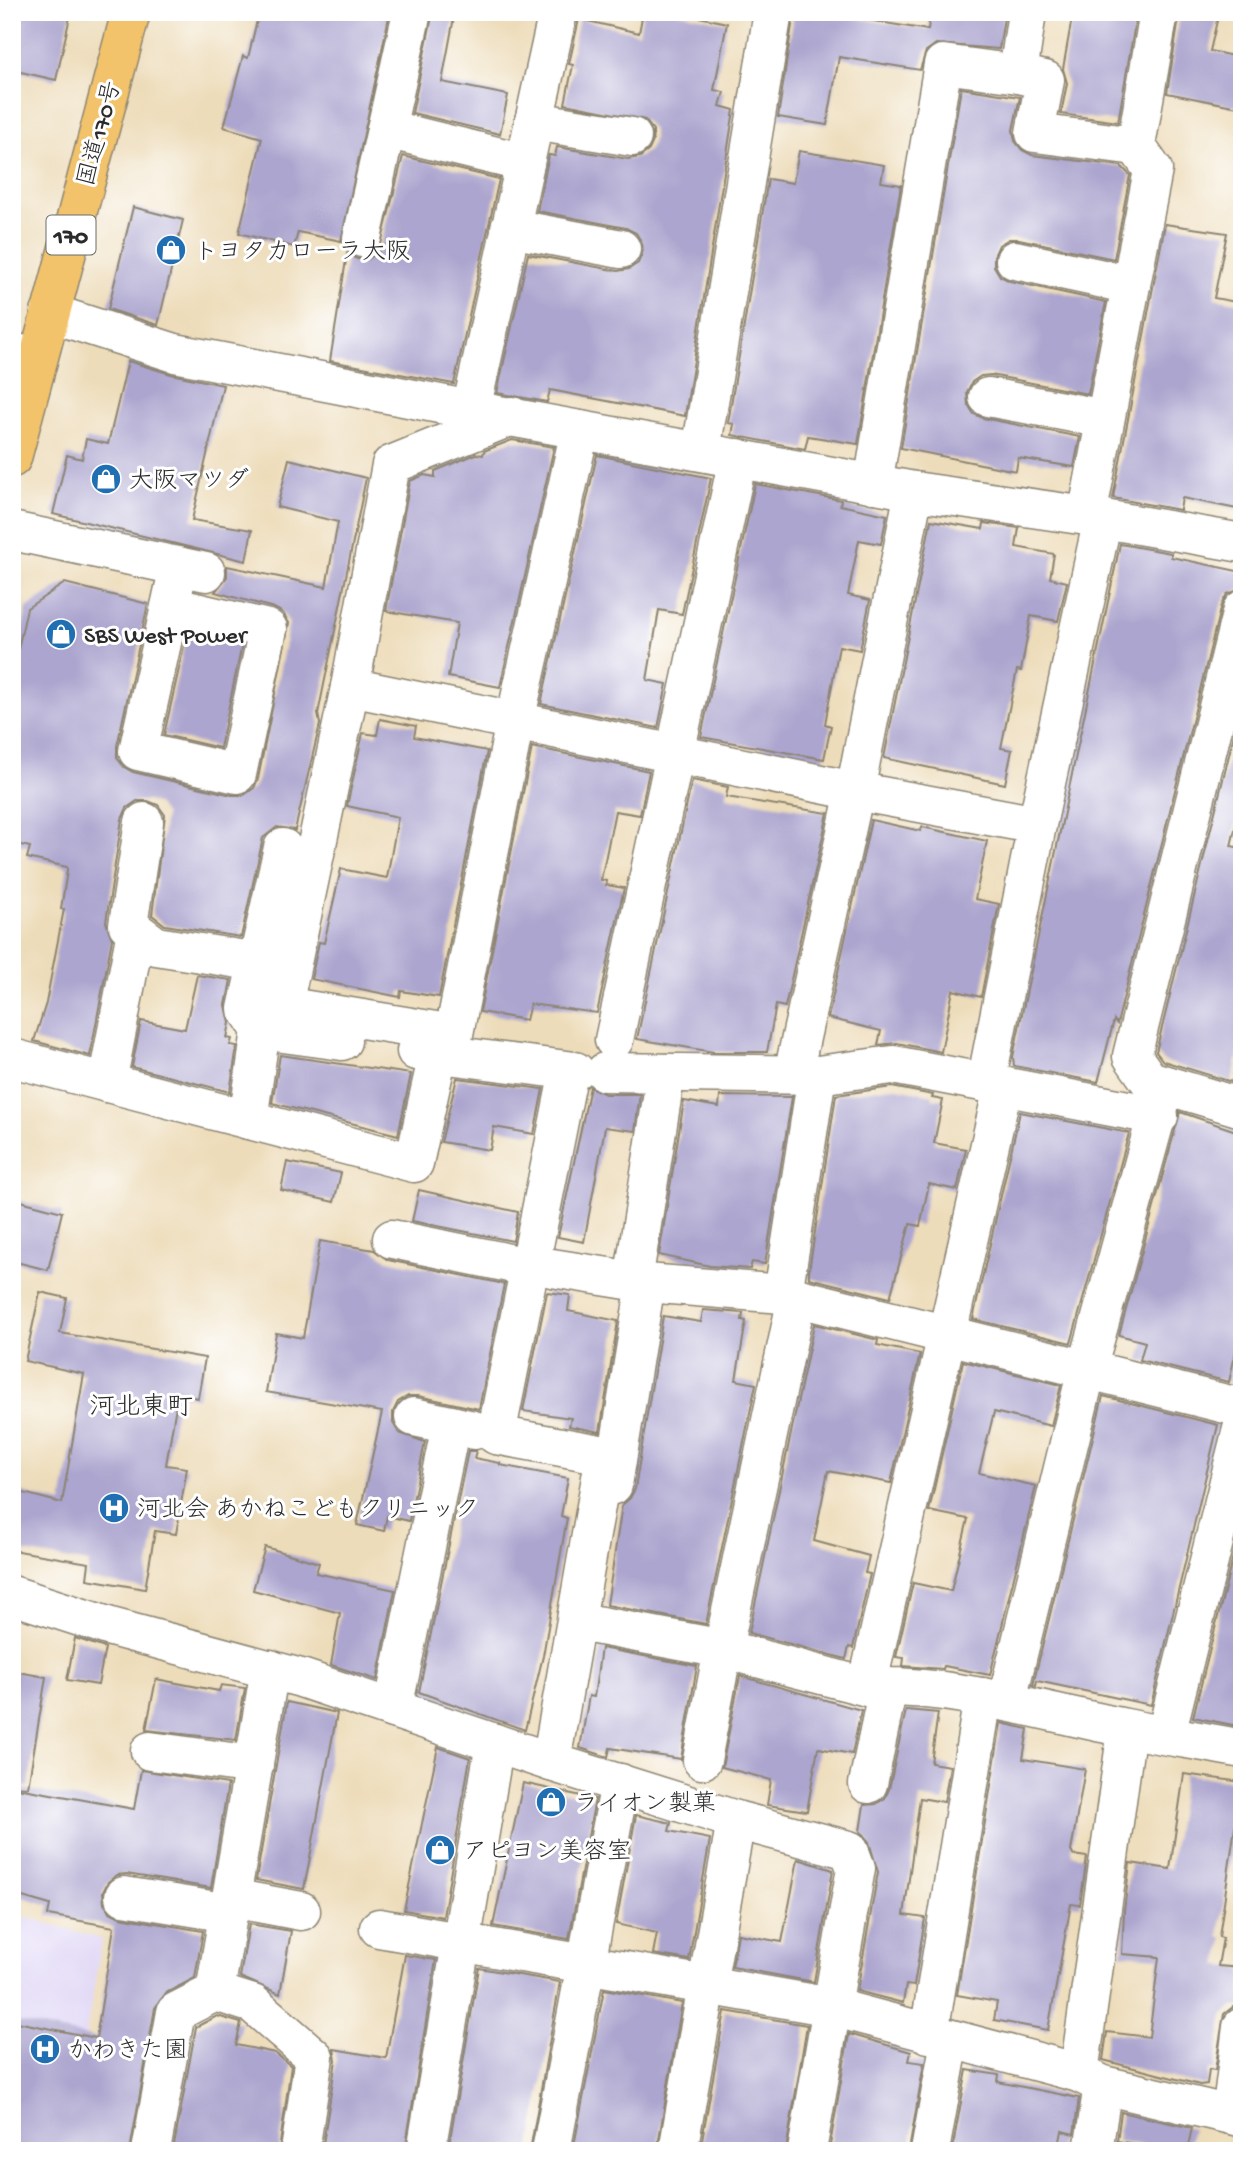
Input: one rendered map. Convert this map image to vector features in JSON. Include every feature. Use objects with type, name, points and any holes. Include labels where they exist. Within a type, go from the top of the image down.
[{"type":"highway","name":"国道170号","points":[[12,458],[25,355],[50,313],[131,12]]},
{"type":"street","points":[[362,239],[412,12]]},
{"type":"street","points":[[471,410],[558,12]]},
{"type":"street","points":[[701,451],[773,12]]},
{"type":"street","points":[[1018,74],[1027,12]]},
{"type":"street","points":[[868,1784],[877,1687],[994,1085],[1037,825],[1095,517],[1105,419],[1153,170],[1136,146],[1158,12]]},
{"type":"street","points":[[873,484],[943,64],[1045,80],[1035,132],[1136,146]]},
{"type":"street","points":[[534,121],[632,137]]},
{"type":"street","points":[[386,129],[525,163]]},
{"type":"street","points":[[510,228],[621,249]]},
{"type":"street","points":[[1015,260],[1131,285]]},
{"type":"street","points":[[50,313],[175,353],[471,410],[873,484],[1242,542]]},
{"type":"street","points":[[988,397],[1105,419]]},
{"type":"street","points":[[512,416],[391,466],[350,687],[283,1006],[454,1034],[515,722],[580,430]]},
{"type":"street","points":[[496,1435],[591,1063],[677,753],[738,458]]},
{"type":"street","points":[[702,1760],[790,1296],[805,1074],[855,791],[914,491]]},
{"type":"street","points":[[12,531],[193,569],[170,606],[138,751],[237,774],[268,629],[170,606]]},
{"type":"street","points":[[930,2151],[940,2037],[995,1699],[1162,1101],[1132,1055],[1242,610]]},
{"type":"street","points":[[350,687],[855,791],[1037,825]]},
{"type":"street","points":[[144,822],[128,925],[156,946],[258,962]]},
{"type":"street","points":[[248,1120],[261,1030],[247,1009],[283,848]]},
{"type":"street","points":[[107,1083],[136,931]]},
{"type":"street","points":[[261,1030],[438,1054],[591,1063],[666,1073],[805,1074],[893,1065],[994,1085],[1242,1108]]},
{"type":"street","points":[[12,1058],[414,1163],[438,1054]]},
{"type":"street","points":[[572,1729],[590,1624],[666,1073]]},
{"type":"street","points":[[393,1239],[639,1282],[790,1296],[1242,1408]]},
{"type":"street","points":[[414,1417],[605,1455],[551,1762]]},
{"type":"street","points":[[393,1709],[451,1425]]},
{"type":"street","points":[[1166,1734],[1242,1429]]},
{"type":"street","points":[[12,1594],[111,1627],[270,1670],[736,1820],[849,1850],[856,1868],[807,2151]]},
{"type":"street","points":[[590,1624],[723,1649],[877,1687],[995,1699],[1128,1729],[1242,1749]]},
{"type":"street","points":[[215,1992],[270,1670]]},
{"type":"street","points":[[1093,2151],[1091,2079],[1128,1729]]},
{"type":"street","points":[[426,2151],[495,1743]]},
{"type":"street","points":[[150,1751],[254,1765]]},
{"type":"street","points":[[551,2151],[620,1783]]},
{"type":"street","points":[[678,2151],[736,1820]]},
{"type":"street","points":[[124,1896],[301,1911]]},
{"type":"street","points":[[379,1928],[832,2007],[1236,2116],[1242,2027]]},
{"type":"street","points":[[151,2151],[176,2012],[215,1992],[253,2004],[314,2057],[300,2151]]},
{"type":"shaded area","points":[[12,1913],[102,1939],[66,2151],[12,2151]]},
{"type":"building","points":[[12,12],[71,12],[56,80],[12,70]]},
{"type":"building","points":[[259,12],[390,12],[341,241],[298,232],[294,247],[239,233],[262,138],[224,127],[243,56],[248,58]]},
{"type":"building","points":[[433,12],[455,12],[442,82],[508,95],[500,134],[412,113]]},
{"type":"building","points":[[643,12],[676,12],[727,23],[714,90],[724,92],[720,106],[734,110],[685,416],[550,390],[547,402],[497,393],[528,254],[618,271],[629,269],[638,263],[642,254],[641,241],[636,233],[626,228],[537,211],[549,155],[555,156],[557,147],[628,159],[640,157],[649,150],[653,141],[653,130],[645,120],[565,104],[573,65],[569,64],[579,19],[639,33]]},
{"type":"building","points":[[794,12],[844,12],[843,16],[928,30],[930,12],[1005,12],[999,49],[936,44],[926,51],[920,70],[839,57],[827,125],[778,117]]},
{"type":"building","points":[[1073,12],[1137,12],[1118,122],[1061,114],[1067,83],[1063,69]]},
{"type":"building","points":[[1180,12],[1219,12],[1210,51],[1242,58],[1238,107],[1167,93]]},
{"type":"building","points":[[961,88],[1020,97],[1013,130],[1015,141],[1022,150],[1032,155],[1121,166],[1130,175],[1114,259],[1019,239],[1009,239],[999,245],[994,256],[994,266],[1000,276],[1010,281],[1106,302],[1088,394],[991,375],[981,376],[972,382],[967,392],[968,405],[974,414],[983,418],[1080,437],[1074,467],[1018,458],[1016,471],[901,448]]},
{"type":"building","points":[[799,151],[884,165],[881,182],[901,185],[858,444],[808,436],[805,449],[732,435],[734,424],[728,423],[768,179],[793,183]]},
{"type":"building","points":[[403,156],[499,179],[454,384],[330,361],[347,254],[357,259],[368,259],[379,252]]},
{"type":"building","points":[[133,207],[183,220],[158,325],[108,309]]},
{"type":"building","points":[[1165,224],[1227,233],[1214,298],[1242,303],[1242,510],[1182,498],[1180,510],[1113,498]]},
{"type":"building","points":[[128,361],[223,385],[192,520],[252,530],[246,561],[53,514],[67,455],[82,459],[86,439],[108,444]]},
{"type":"building","points":[[512,440],[554,447],[500,687],[448,677],[457,623],[386,611],[410,481],[424,475],[435,477],[435,471],[476,454],[483,455],[484,451]]},
{"type":"building","points":[[597,455],[711,478],[682,614],[659,610],[647,680],[667,684],[658,728],[541,704]]},
{"type":"building","points":[[289,459],[366,478],[318,714],[320,724],[295,830],[277,827],[263,838],[241,937],[165,925],[152,915],[165,815],[158,805],[148,801],[137,801],[127,808],[122,819],[106,922],[112,939],[90,1056],[34,1041],[46,1003],[64,909],[61,909],[67,867],[27,858],[30,847],[12,843],[12,677],[27,608],[65,583],[148,604],[117,746],[117,758],[124,767],[133,772],[232,795],[244,795],[254,788],[258,779],[289,623],[283,613],[274,608],[215,592],[227,577],[227,566],[326,587],[338,522],[277,507]]},
{"type":"building","points":[[755,484],[841,500],[840,505],[887,515],[881,544],[859,540],[848,595],[870,600],[860,650],[839,646],[825,724],[831,726],[824,759],[701,737]]},
{"type":"building","points":[[931,520],[983,529],[984,523],[1019,528],[1016,547],[1054,554],[1050,578],[1067,582],[1058,621],[1031,616],[1021,671],[1017,670],[1001,748],[1012,750],[1005,784],[884,758]]},
{"type":"building","points":[[1120,544],[1171,553],[1171,557],[1242,572],[1242,589],[1227,594],[1221,605],[1117,1024],[1114,1020],[1098,1082],[1014,1066],[1013,1057]]},
{"type":"building","points":[[187,633],[242,645],[220,748],[164,735]]},
{"type":"building","points":[[1242,702],[1242,800],[1231,846],[1242,848],[1242,1037],[1232,1082],[1163,1061],[1156,1052]]},
{"type":"building","points":[[380,719],[416,726],[414,737],[487,751],[439,997],[401,991],[400,997],[311,979],[319,942],[324,943],[341,869],[387,878],[398,817],[347,806],[363,733],[377,735]]},
{"type":"building","points":[[532,747],[649,771],[640,815],[615,811],[601,880],[607,881],[606,885],[624,888],[597,1013],[530,1004],[526,1020],[480,1012]]},
{"type":"building","points":[[692,780],[728,787],[726,797],[828,813],[785,1007],[776,1005],[767,1052],[713,1052],[637,1039]]},
{"type":"building","points":[[871,820],[921,831],[922,827],[987,841],[975,899],[999,904],[981,997],[953,990],[941,1052],[897,1043],[878,1045],[881,1031],[828,1018]]},
{"type":"building","points":[[197,975],[231,980],[226,1005],[230,1023],[227,1038],[232,1039],[230,1045],[237,1046],[230,1092],[132,1067],[141,1021],[185,1029]]},
{"type":"building","points":[[280,1055],[411,1074],[398,1135],[272,1103]]},
{"type":"building","points":[[457,1078],[543,1089],[534,1134],[494,1127],[490,1150],[441,1142]]},
{"type":"building","points":[[590,1087],[605,1094],[640,1094],[635,1131],[605,1127],[584,1242],[558,1237]]},
{"type":"building","points":[[892,1087],[933,1095],[932,1098],[943,1100],[934,1143],[966,1149],[957,1190],[929,1184],[920,1226],[910,1224],[890,1298],[809,1278],[809,1271],[836,1095]]},
{"type":"building","points":[[720,1096],[792,1097],[765,1264],[752,1262],[750,1269],[710,1266],[659,1255],[684,1101],[719,1107]]},
{"type":"building","points":[[1020,1112],[1129,1133],[1071,1343],[973,1319]]},
{"type":"building","points":[[1180,1112],[1242,1133],[1242,1324],[1229,1382],[1140,1360],[1145,1342],[1119,1335]]},
{"type":"building","points":[[287,1162],[341,1173],[334,1202],[281,1190]]},
{"type":"building","points":[[419,1190],[518,1212],[513,1241],[412,1221]]},
{"type":"building","points":[[17,1200],[62,1212],[48,1270],[12,1261],[12,1219]]},
{"type":"building","points":[[320,1241],[374,1250],[388,1260],[504,1284],[479,1409],[408,1396],[398,1402],[393,1412],[393,1423],[399,1433],[425,1442],[409,1521],[387,1516],[384,1531],[357,1525],[382,1412],[266,1392],[276,1333],[303,1338]]},
{"type":"building","points":[[40,1292],[67,1298],[60,1333],[205,1358],[198,1398],[178,1394],[166,1465],[187,1468],[176,1534],[155,1531],[145,1589],[87,1579],[89,1563],[12,1550],[12,1490],[62,1503],[84,1374],[25,1361]]},
{"type":"building","points":[[547,1292],[570,1295],[568,1311],[618,1321],[600,1432],[569,1426],[571,1418],[523,1411]]},
{"type":"building","points":[[703,1310],[743,1313],[742,1320],[746,1321],[736,1380],[756,1384],[706,1624],[607,1605],[622,1505],[635,1489],[663,1316],[701,1322]]},
{"type":"building","points":[[814,1324],[878,1340],[877,1345],[920,1354],[891,1483],[828,1471],[814,1541],[869,1556],[865,1573],[870,1574],[853,1648],[849,1647],[846,1659],[749,1633]]},
{"type":"building","points":[[963,1361],[1061,1385],[1051,1426],[994,1412],[979,1473],[1036,1486],[990,1675],[944,1666],[943,1669],[903,1666],[904,1658],[896,1657],[913,1583],[951,1591],[968,1519],[929,1511]]},
{"type":"building","points":[[1103,1396],[1218,1425],[1151,1705],[1037,1681],[1036,1686],[1033,1685]]},
{"type":"building","points":[[468,1451],[476,1451],[474,1458],[568,1478],[561,1516],[567,1518],[543,1656],[525,1730],[419,1692]]},
{"type":"building","points":[[1242,1520],[1242,1708],[1238,1726],[1193,1717]]},
{"type":"building","points":[[265,1547],[319,1563],[316,1573],[395,1590],[377,1680],[331,1665],[340,1613],[253,1590]]},
{"type":"building","points":[[75,1638],[105,1648],[98,1685],[67,1680]]},
{"type":"building","points":[[601,1648],[697,1666],[681,1759],[610,1748],[608,1757],[580,1748],[589,1696],[594,1697]]},
{"type":"building","points":[[12,1671],[46,1677],[28,1787],[12,1786]]},
{"type":"building","points":[[740,1676],[861,1710],[852,1754],[818,1748],[807,1811],[767,1805],[771,1780],[722,1767]]},
{"type":"building","points":[[156,1679],[219,1691],[221,1685],[245,1688],[236,1740],[146,1730]]},
{"type":"building","points":[[287,1702],[337,1713],[304,1889],[256,1880]]},
{"type":"building","points":[[906,1710],[938,1713],[931,1763],[950,1766],[944,1802],[920,1798],[904,1915],[925,1918],[914,1986],[906,1985],[903,2003],[857,1991],[878,1872],[869,1842],[860,1831],[864,1805],[876,1804],[885,1798],[889,1789]]},
{"type":"building","points":[[1001,1723],[1028,1729],[1023,1759],[1085,1769],[1071,1851],[1073,1855],[1087,1857],[1080,1905],[1071,1904],[1048,2030],[994,2020],[997,2002],[957,1995]]},
{"type":"building","points":[[438,1747],[470,1758],[443,1917],[404,1910]]},
{"type":"building","points":[[141,1770],[228,1784],[211,1888],[127,1874],[117,1875],[108,1882],[103,1892],[104,1904],[110,1912],[120,1917],[203,1931],[195,1978],[166,1993],[155,2008],[130,2151],[12,2151],[12,2021],[96,2038],[114,1927],[48,1915],[50,1905],[12,1894],[12,1787],[134,1809]]},
{"type":"building","points":[[1184,1774],[1242,1782],[1242,1828],[1235,1827],[1219,1937],[1223,1938],[1218,1966],[1242,1968],[1242,2006],[1233,2007],[1224,2014],[1215,2070],[1209,2069],[1207,2084],[1200,2085],[1103,2060],[1107,2032],[1149,2037],[1159,1957],[1122,1954],[1130,1863],[1170,1869]]},
{"type":"building","points":[[523,1783],[595,1799],[569,1939],[493,1926]]},
{"type":"building","points":[[636,1815],[671,1823],[669,1831],[710,1839],[689,1960],[653,1954],[657,1933],[616,1924]]},
{"type":"building","points":[[798,1859],[833,1870],[814,1982],[732,1967],[738,1934],[782,1942]]},
{"type":"building","points":[[249,1924],[291,1931],[280,1994],[240,1977]]},
{"type":"building","points":[[405,1955],[436,1960],[405,2151],[322,2151],[336,2060],[334,2049],[386,2058]]},
{"type":"building","points":[[479,1968],[560,1982],[530,2151],[448,2151]]},
{"type":"building","points":[[604,1989],[682,2003],[657,2151],[573,2151]]},
{"type":"building","points":[[725,2011],[807,2025],[786,2151],[700,2151]]},
{"type":"building","points":[[217,2016],[241,2023],[236,2045],[275,2053],[291,2066],[279,2151],[173,2151],[196,2027]]},
{"type":"building","points":[[849,2034],[911,2052],[909,2061],[924,2063],[909,2151],[829,2151]]},
{"type":"building","points":[[967,2070],[999,2075],[998,2082],[1079,2098],[1074,2134],[1062,2131],[1058,2151],[952,2151]]},
{"type":"building","points":[[1121,2112],[1192,2128],[1187,2151],[1154,2151],[1155,2147],[1117,2141]]},
{"type":"place","name":"トヨタカローラ大阪","points":[[171,250]]},
{"type":"place","name":"大阪マツダ","points":[[106,479]]},
{"type":"place","name":"SBS West Power","points":[[61,634]]},
{"type":"place","name":"河北会 あかねこどもクリニック","points":[[114,1508]]},
{"type":"place","name":"ライオン製菓","points":[[551,1802]]},
{"type":"place","name":"アピヨン美容室","points":[[440,1850]]},
{"type":"place","name":"かわきた園","points":[[45,2049]]},
{"type":"district","name":"河北東町","points":[[141,1405]]}]
